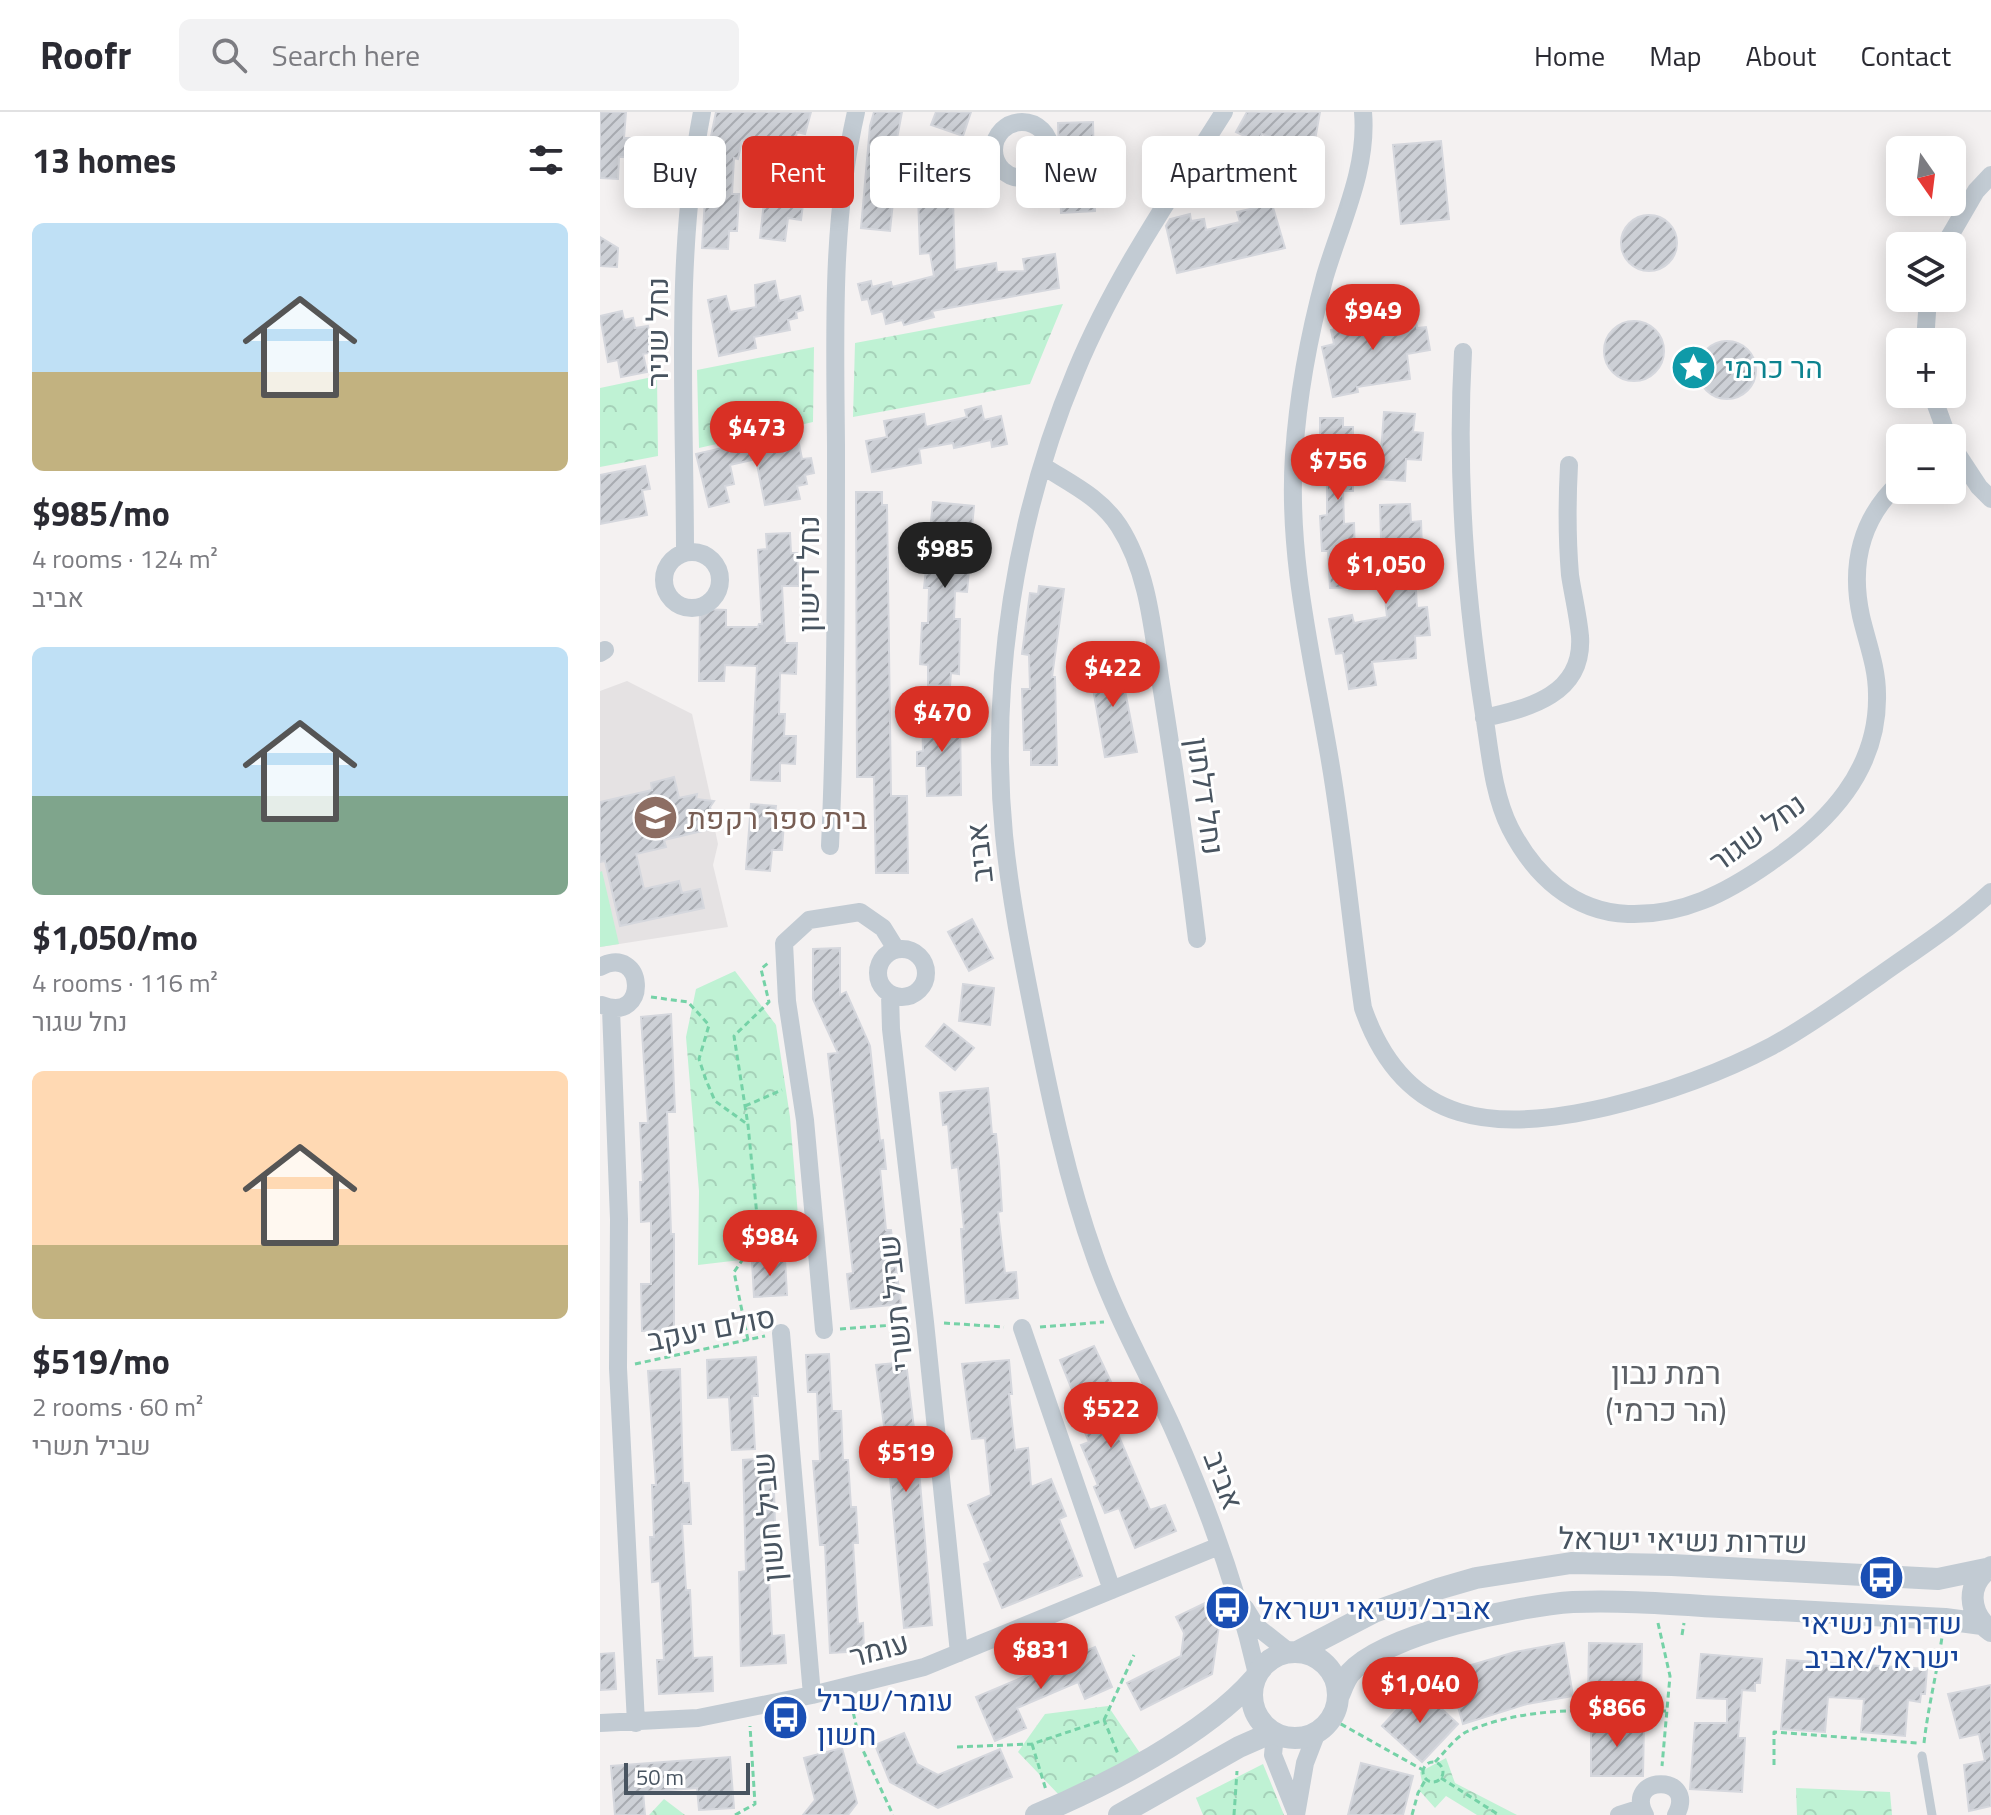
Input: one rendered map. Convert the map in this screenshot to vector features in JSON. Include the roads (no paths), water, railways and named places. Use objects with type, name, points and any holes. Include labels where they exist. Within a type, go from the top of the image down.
[{"type":"street","name":"נחל שניר","points":[[685,553],[685,262],[692,173],[702,112]]},
{"type":"street","name":"נחל דישון","points":[[830,846],[836,614],[835,285],[842,192],[856,112]]},
{"type":"street","name":"אביב","points":[[1224,112],[1132,257],[1075,373],[1043,466],[1018,569],[1008,636],[1001,730],[1004,834],[1027,977],[1060,1139],[1093,1253],[1175,1432],[1239,1599],[1256,1677]]},
{"type":"street","points":[[1363,112],[1364,132],[1358,171],[1320,296],[1302,376],[1292,499],[1298,583],[1336,797],[1363,1008],[1372,1035],[1386,1059],[1422,1095],[1445,1107],[1496,1120],[1551,1118],[1656,1094],[1702,1079],[1791,1035],[1959,919],[1991,892]]},
{"type":"street","points":[[1952,232],[1976,191],[1991,175]]},
{"type":"street","name":"נחל שגור","points":[[1463,352],[1460,437],[1462,523],[1469,608],[1495,781],[1506,820],[1522,852],[1542,877],[1565,895],[1591,907],[1618,914],[1646,915],[1673,911],[1724,892],[1780,855],[1820,823],[1848,792],[1867,757],[1877,716],[1875,670],[1861,615],[1857,565],[1867,525],[1886,497]]},
{"type":"street","points":[[1484,718],[1521,709],[1550,696],[1561,688],[1576,665],[1580,636],[1569,558],[1569,465]]},
{"type":"street","name":"נחל דלתון","points":[[1043,466],[1083,490],[1107,510],[1128,541],[1136,562],[1149,614],[1163,696],[1197,939]]},
{"type":"street","points":[[1966,467],[1991,499]]},
{"type":"street","points":[[824,1330],[799,1083],[787,1001],[784,943],[809,920],[860,912],[883,928],[896,949]]},
{"type":"street","points":[[896,949],[912,950],[926,968],[927,976],[920,990],[906,997],[890,994],[879,982],[882,958],[896,949]]},
{"type":"street","points":[[600,967],[615,962],[629,968],[637,981],[635,995],[625,1006],[605,1006],[619,1219],[618,1368],[636,1723]]},
{"type":"street","name":"שביל תשרי","points":[[890,994],[891,1029],[959,1653]]},
{"type":"street","points":[[1022,1328],[1112,1590]]},
{"type":"street","name":"שביל חשון","points":[[781,1333],[812,1695]]},
{"type":"street","name":"עומר","points":[[600,1723],[698,1718],[812,1695],[924,1667],[1219,1546]]},
{"type":"street","name":"שדרות נשיאי ישראל","points":[[1293,1652],[1374,1612],[1438,1589],[1476,1578],[1571,1563],[1672,1565],[1938,1579],[1989,1568]]},
{"type":"street","points":[[1986,1627],[1974,1611],[1972,1598],[1974,1585],[1989,1568]]},
{"type":"street","name":"אביב","points":[[1239,1599],[1256,1626],[1293,1652]]},
{"type":"street","points":[[1296,1814],[1305,1763],[1349,1674],[1392,1647],[1449,1625],[1487,1615],[1572,1602],[1945,1619],[1986,1627]]},
{"type":"street","points":[[1044,1812],[1126,1772],[1217,1714],[1236,1700],[1267,1662],[1293,1652],[1310,1654],[1322,1660],[1331,1670],[1339,1695]]},
{"type":"street","points":[[1256,1677],[1251,1692],[1252,1705],[1257,1717],[1274,1733],[1292,1738],[1324,1726]]},
{"type":"street","points":[[1119,1815],[1239,1747],[1274,1733]]},
{"type":"street","points":[[1274,1733],[1273,1755],[1296,1814]]},
{"type":"street","points":[[1619,1815],[1643,1811],[1641,1798],[1645,1790],[1661,1783],[1671,1786],[1679,1795],[1680,1807],[1676,1815]]},
{"type":"lane","points":[[1922,1756],[1932,1815]]},
{"type":"place","name":"הר כרמי","points":[[1694,367]]},
{"type":"place","name":"בית ספר רקפת","points":[[656,818]]},
{"type":"place","name":"שדרות נשיאי ישראל/אביב","points":[[1882,1577]]},
{"type":"place","name":"אביב/נשיאי ישראל","points":[[1227,1608]]},
{"type":"place","name":"עומר/שביל חשון","points":[[786,1717]]},
{"type":"district","name":"רמת נבון (הר כרמי)","points":[[1666,1390]]}]
